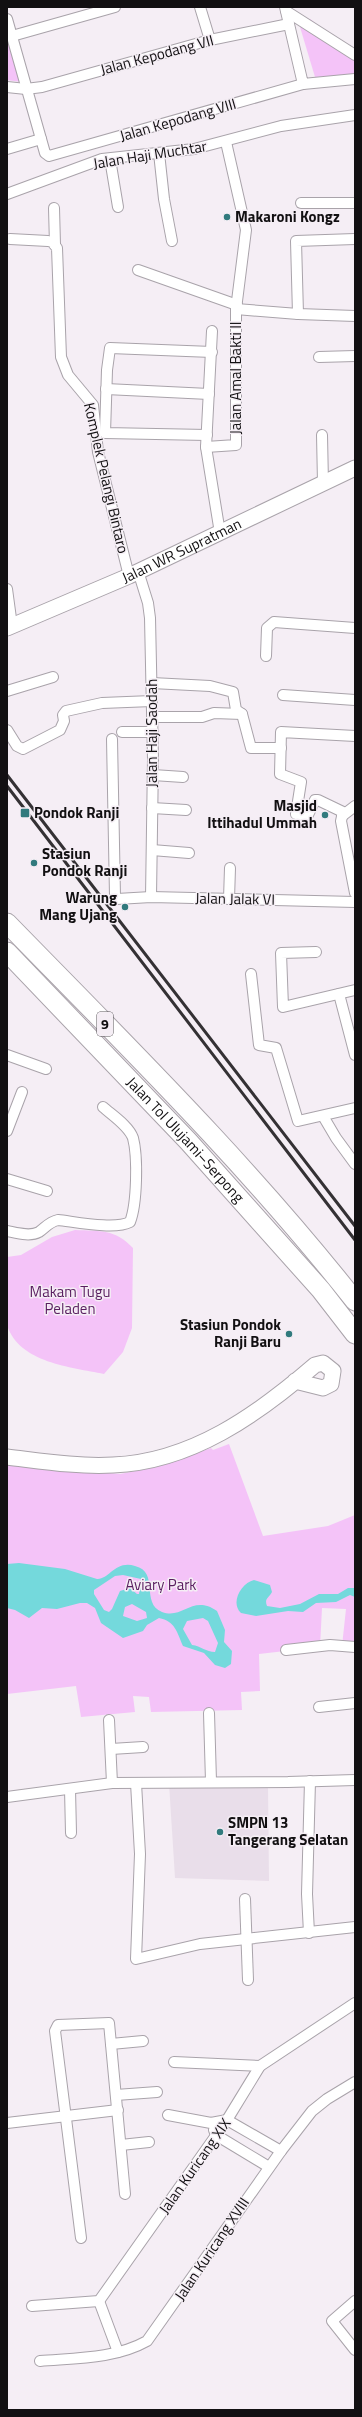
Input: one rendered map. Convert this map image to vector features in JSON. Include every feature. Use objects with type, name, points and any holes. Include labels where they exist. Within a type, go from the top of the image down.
[{"type":"highway","name":"Jalan Tol Ulujami–Serpong","points":[[7,923],[170,1091],[276,1205],[355,1301]]},
{"type":"highway","name":"Jalan Tol Ulujami–Serpong","points":[[7,952],[188,1140],[321,1290],[355,1334]]},
{"type":"street","points":[[12,36],[115,7]]},
{"type":"street","points":[[200,7],[210,40]]},
{"type":"street","points":[[286,9],[303,84]]},
{"type":"street","points":[[286,9],[355,55]]},
{"type":"street","points":[[7,19],[41,139],[7,149]]},
{"type":"street","name":"Jalan Kepodang VII","points":[[7,86],[26,89],[42,87],[210,40],[289,24]]},
{"type":"street","name":"Jalan Kepodang VIII","points":[[41,139],[45,153],[53,156],[303,84],[355,79]]},
{"type":"street","name":"Jalan Haji Muchtar","points":[[7,194],[110,159],[194,149],[226,142],[281,126],[355,115]]},
{"type":"street","name":"Jalan Haji Muchtar","points":[[226,142],[246,230],[236,307]]},
{"type":"street","points":[[159,153],[164,199],[172,241]]},
{"type":"street","points":[[110,159],[118,207]]},
{"type":"street","points":[[301,203],[355,203]]},
{"type":"street","name":"Komplek Pelangi Bintaro","points":[[54,208],[60,357],[63,368],[92,405],[98,452],[134,573]]},
{"type":"street","points":[[10,239],[48,241],[55,245]]},
{"type":"street","points":[[298,314],[296,241],[355,239]]},
{"type":"street","points":[[138,270],[236,307],[298,314],[355,316]]},
{"type":"street","name":"Jalan Amal Bakti II","points":[[207,442],[236,445],[236,307]]},
{"type":"street","points":[[212,331],[207,442],[220,533]]},
{"type":"street","points":[[207,442],[105,433],[106,389],[110,348],[212,352]]},
{"type":"street","points":[[319,357],[355,356]]},
{"type":"street","points":[[106,389],[209,394]]},
{"type":"street","points":[[322,434],[324,482]]},
{"type":"street","name":"Jalan WR Supratman","points":[[10,627],[134,573],[355,468]]},
{"type":"street","name":"Jalan Haji Saodah","points":[[134,573],[148,603],[150,618],[153,717],[151,898]]},
{"type":"street","points":[[7,589],[10,627]]},
{"type":"street","points":[[266,656],[267,628],[274,622],[355,628]]},
{"type":"street","points":[[7,691],[53,677]]},
{"type":"street","points":[[152,683],[210,686],[233,692],[236,710],[242,714],[252,748],[281,748]]},
{"type":"street","points":[[283,695],[355,700]]},
{"type":"street","points":[[7,730],[19,748],[25,749],[60,730],[64,721],[62,715],[66,711],[102,703],[152,701]]},
{"type":"street","points":[[153,717],[202,717],[214,713],[242,714]]},
{"type":"street","points":[[122,732],[153,732]]},
{"type":"street","points":[[355,736],[281,732],[280,774],[301,782],[296,814],[307,817],[315,800],[341,810],[355,893]]},
{"type":"street","name":"Jalan Jalak VI","points":[[112,739],[115,898],[119,900],[151,898],[355,902]]},
{"type":"street","points":[[153,775],[183,777]]},
{"type":"street","points":[[342,816],[355,806]]},
{"type":"street","points":[[152,808],[186,810]]},
{"type":"street","points":[[152,850],[190,853]]},
{"type":"street","points":[[228,899],[230,868]]},
{"type":"street","points":[[316,952],[280,953],[282,1006],[355,990]]},
{"type":"street","points":[[251,974],[259,1045],[276,1048],[298,1121],[355,1108]]},
{"type":"street","points":[[339,994],[355,1055]]},
{"type":"street","points":[[7,1056],[46,1069]]},
{"type":"street","points":[[7,1131],[22,1092]]},
{"type":"street","points":[[7,1231],[29,1234],[38,1232],[51,1222],[58,1220],[113,1225],[130,1222],[134,1205],[135,1159],[132,1137],[123,1125],[103,1107]]},
{"type":"street","points":[[323,1116],[336,1138],[353,1158]]},
{"type":"street","points":[[7,1179],[47,1191]]},
{"type":"street","points":[[7,1457],[111,1466],[132,1464],[163,1457],[197,1446],[230,1429],[311,1368],[323,1363],[333,1371],[333,1380],[328,1387],[315,1387],[294,1381]]},
{"type":"street","points":[[311,1368],[308,1376],[315,1387]]},
{"type":"street","points":[[286,1650],[330,1645],[355,1647]]},
{"type":"street","points":[[319,1708],[355,1703]]},
{"type":"street","points":[[209,1713],[211,1781]]},
{"type":"street","points":[[109,1720],[112,1783]]},
{"type":"street","points":[[111,1748],[143,1747]]},
{"type":"street","points":[[7,1797],[112,1783],[355,1780]]},
{"type":"street","points":[[310,1781],[307,1894],[310,1933]]},
{"type":"street","points":[[136,1783],[140,1847],[136,1959],[200,1944],[355,1927]]},
{"type":"street","points":[[70,1789],[71,1833]]},
{"type":"street","points":[[245,1899],[248,1980]]},
{"type":"street","name":"Jalan Kuricang XIX","points":[[99,2301],[227,2120],[260,2066],[355,2003]]},
{"type":"street","points":[[81,2238],[65,2116],[56,2028],[62,2025],[109,2023],[125,2194]]},
{"type":"street","points":[[111,2044],[143,2041]]},
{"type":"street","points":[[174,2062],[260,2066]]},
{"type":"street","name":"Jalan Kuricang XVIII","points":[[40,2361],[96,2356],[118,2352],[139,2346],[153,2335],[281,2151],[312,2111],[326,2099],[355,2082]]},
{"type":"street","points":[[116,2095],[156,2092]]},
{"type":"street","points":[[7,2123],[118,2110]]},
{"type":"street","points":[[168,2115],[211,2123],[227,2120],[281,2151]]},
{"type":"street","points":[[211,2123],[216,2135],[270,2167]]},
{"type":"street","points":[[121,2145],[149,2142]]},
{"type":"street","points":[[32,2306],[99,2301],[118,2352]]},
{"type":"street","points":[[355,2301],[332,2321],[355,2350]]},
{"type":"shaded area","name":"SMPN 13 Tangerang Selatan","points":[[169,1783],[268,1786],[269,1881],[175,1878]]},
{"type":"green space","points":[[303,19],[310,19],[355,54],[355,75],[315,77],[300,27]]},
{"type":"green space","points":[[7,34],[21,82],[7,80]]},
{"type":"green space","name":"Makam Tugu Peladen","points":[[75,1230],[107,1232],[120,1237],[133,1248],[132,1328],[123,1352],[104,1374],[62,1365],[34,1355],[23,1348],[13,1338],[7,1325],[7,1257],[21,1255],[52,1237]]},
{"type":"green space","name":"Aviary Park","points":[[229,1444],[263,1536],[328,1526],[355,1515],[355,1647],[342,1646],[346,1609],[322,1608],[320,1647],[259,1654],[260,1691],[241,1692],[242,1710],[151,1712],[149,1697],[133,1696],[135,1712],[81,1717],[76,1686],[7,1694],[7,1463],[120,1474],[157,1467],[211,1448],[213,1450]]},
{"type":"water","points":[[19,1563],[65,1569],[97,1579],[105,1577],[122,1566],[135,1566],[142,1569],[147,1574],[152,1602],[156,1608],[162,1612],[169,1614],[176,1613],[201,1605],[208,1606],[217,1611],[225,1630],[224,1642],[232,1651],[231,1664],[225,1668],[215,1665],[204,1653],[183,1646],[175,1628],[164,1619],[159,1618],[147,1625],[143,1631],[123,1638],[101,1623],[95,1608],[87,1603],[80,1603],[57,1609],[42,1608],[29,1618],[15,1610],[7,1608],[7,1564]],"holes":[[[123,1575],[141,1579],[139,1594],[130,1588],[120,1591],[112,1609],[109,1612],[104,1610],[94,1594],[94,1590],[115,1576]],[[132,1604],[146,1612],[147,1618],[137,1621],[123,1616],[125,1607]],[[203,1618],[208,1621],[218,1643],[215,1652],[192,1645],[183,1629],[187,1621]]]},
{"type":"water","points":[[254,1580],[270,1585],[272,1592],[266,1600],[267,1606],[280,1608],[300,1604],[319,1594],[338,1594],[348,1588],[355,1588],[355,1597],[350,1595],[336,1602],[316,1603],[303,1612],[288,1611],[256,1616],[241,1613],[237,1604],[238,1594],[245,1585]]},
{"type":"railway","points":[[7,775],[355,1226]]},
{"type":"railway","points":[[7,786],[355,1240]]},
{"type":"place","name":"Makaroni Kongz","points":[[227,217]]},
{"type":"place","name":"Pondok Ranji","points":[[25,813]]},
{"type":"place","name":"Masjid Ittihadul Ummah","points":[[325,815]]},
{"type":"place","name":"Stasiun Pondok Ranji","points":[[34,863]]},
{"type":"place","name":"Warung Mang Ujang","points":[[125,907]]},
{"type":"place","name":"Stasiun Pondok Ranji Baru","points":[[289,1334]]},
{"type":"place","name":"SMPN 13 Tangerang Selatan","points":[[220,1832]]}]
